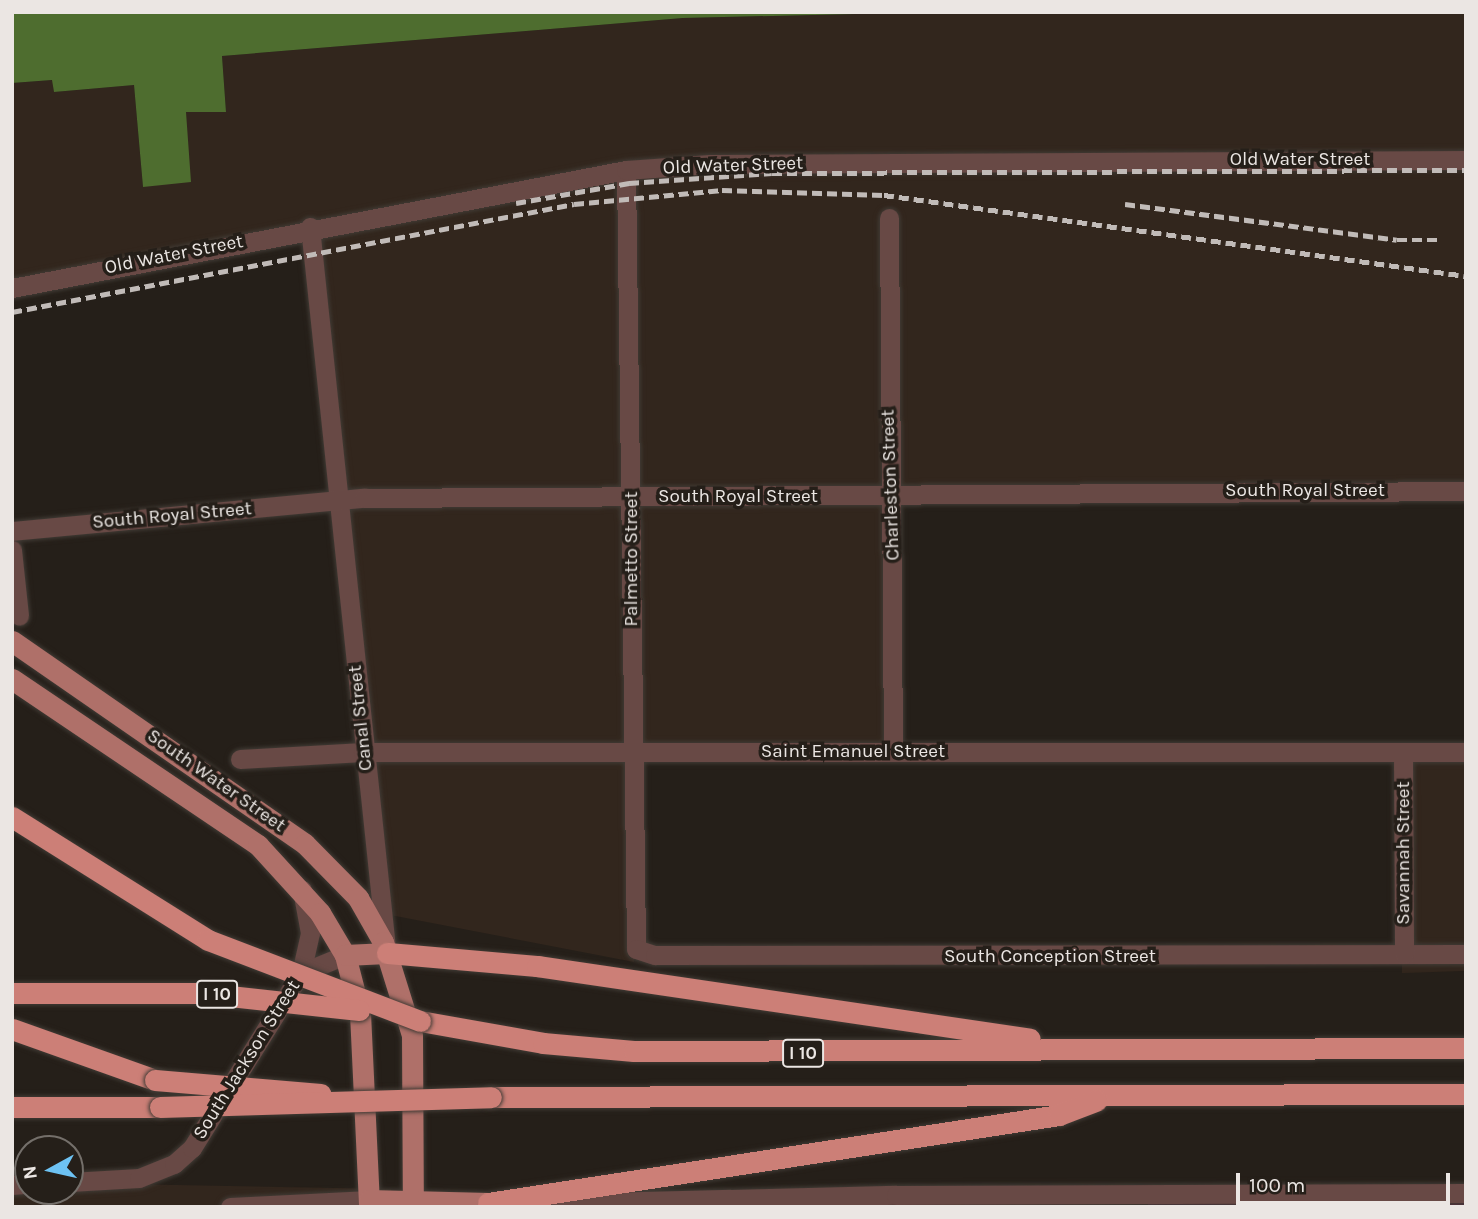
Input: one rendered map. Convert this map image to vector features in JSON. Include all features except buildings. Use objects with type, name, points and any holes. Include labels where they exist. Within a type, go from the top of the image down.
[{"type":"highway","points":[[12,817],[208,940],[420,1021]]},
{"type":"highway","points":[[387,953],[537,966],[810,1011],[1116,1049]]},
{"type":"highway","name":"I 10","points":[[12,993],[202,993],[634,1051],[1466,1048]]},
{"type":"highway","points":[[12,1029],[155,1080],[350,1098],[1466,1094]]},
{"type":"highway","points":[[488,1203],[1059,1115],[1109,1096]]},
{"type":"highway","points":[[12,1107],[292,1106],[350,1098]]},
{"type":"main road","name":"South Water Street","points":[[12,641],[305,844],[358,898],[387,953]]},
{"type":"main road","name":"South Water Street","points":[[12,679],[245,835],[301,886],[345,956]]},
{"type":"main road","name":"South Jackson Street","points":[[345,956],[387,953]]},
{"type":"main road","name":"Canal Street","points":[[387,953],[412,1035],[413,1205]]},
{"type":"main road","points":[[345,956],[366,1061],[369,1204],[488,1203]]},
{"type":"street","name":"Old Water Street","points":[[12,288],[310,227],[626,170],[751,164],[1466,160]]},
{"type":"street","name":"Palmetto Street","points":[[626,170],[636,949]]},
{"type":"street","name":"Charleston Street","points":[[889,218],[893,752]]},
{"type":"street","name":"Canal Street","points":[[310,227],[363,752],[387,953]]},
{"type":"street","name":"South Royal Street","points":[[12,531],[339,500],[1466,491]]},
{"type":"street","points":[[12,550],[19,616]]},
{"type":"street","name":"Saint Emanuel Street","points":[[240,759],[363,752],[1466,752]]},
{"type":"street","name":"Savannah Street","points":[[1403,752],[1404,954]]},
{"type":"street","points":[[301,886],[310,933],[301,973]]},
{"type":"street","name":"South Conception Street","points":[[636,949],[655,955],[1466,954]]},
{"type":"street","name":"South Jackson Street","points":[[84,1181],[158,1173],[192,1147],[301,973],[345,956]]},
{"type":"street","points":[[488,1203],[896,1201],[1466,1193]]},
{"type":"street","points":[[230,1207],[369,1204]]},
{"type":"shaded area","points":[[12,12],[940,12],[683,18],[222,56],[226,112],[186,112],[191,182],[143,187],[134,85],[54,92],[52,80],[12,83]]},
{"type":"shaded area","points":[[940,12],[1466,12],[1466,491],[891,495],[893,752],[632,752],[634,962],[385,914],[310,228],[12,280],[12,83],[53,80],[54,92],[134,85],[143,187],[186,111],[226,112],[222,56],[683,18]]},
{"type":"shaded area","points":[[1401,743],[1466,744],[1466,971],[1402,973]]},
{"type":"shaded area","points":[[12,1181],[14,1205],[84,1205],[84,1183],[391,1189],[392,1207],[12,1207]]},
{"type":"shaded area","points":[[1147,1192],[1466,1193],[1466,1207],[1148,1207]]},
{"type":"railway","points":[[516,203],[629,183],[772,173],[1466,170]]},
{"type":"railway","points":[[12,312],[574,204],[722,190],[884,195],[1466,276]]},
{"type":"railway","points":[[1125,204],[1397,240],[1442,240]]}]
